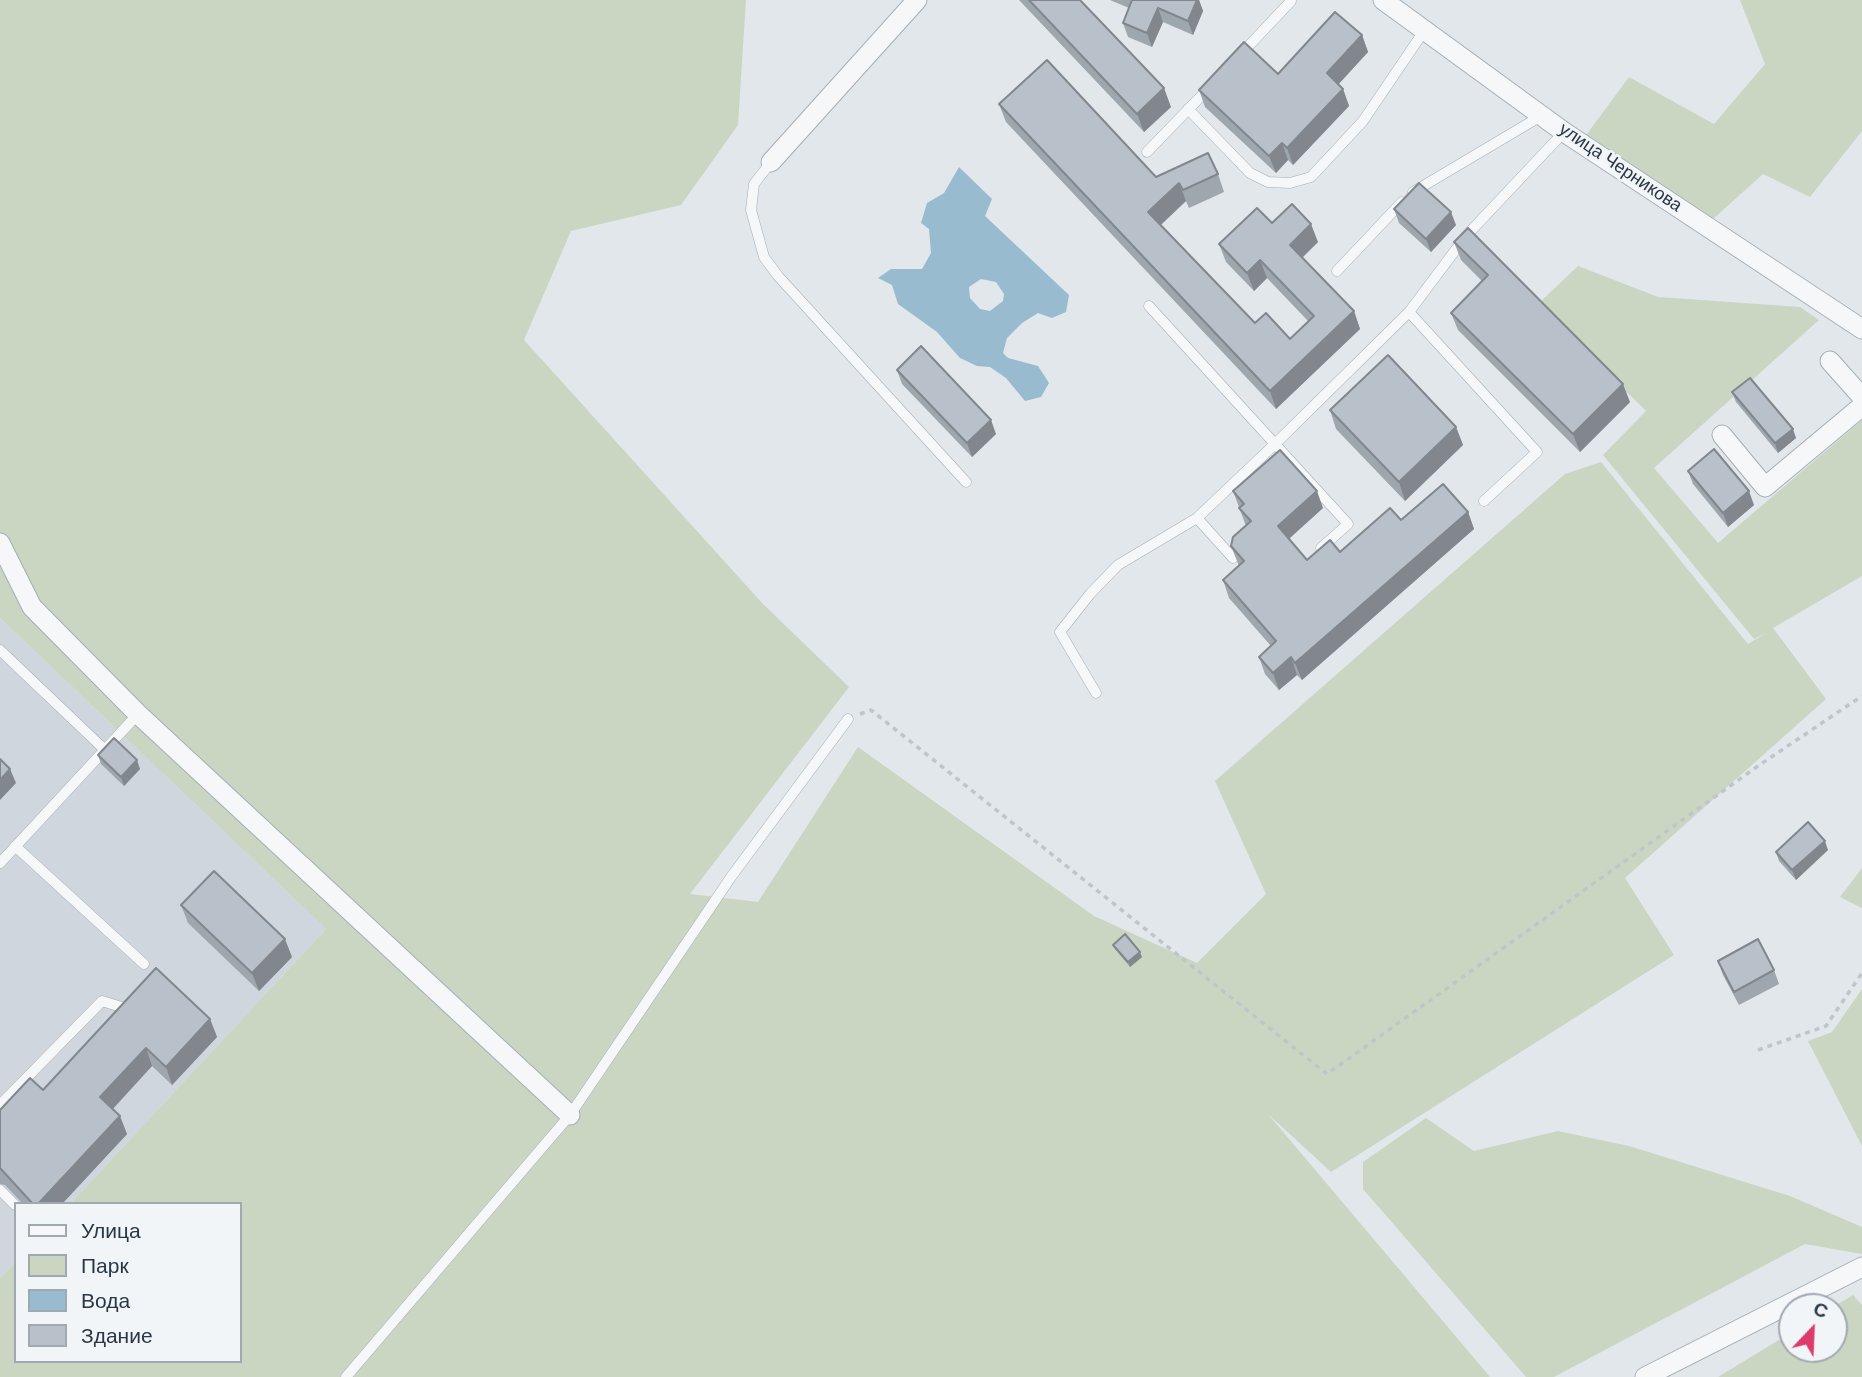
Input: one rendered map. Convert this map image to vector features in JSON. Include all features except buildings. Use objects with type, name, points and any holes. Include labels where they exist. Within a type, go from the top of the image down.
[{"type":"street","points":[[771,162],[917,0]]},
{"type":"street","name":"улица Черникова","points":[[1382,0],[1563,132],[1862,330]]},
{"type":"street","points":[[1830,361],[1862,397]]},
{"type":"street","points":[[1722,435],[1765,487],[1862,405]]},
{"type":"street","points":[[0,543],[32,607],[138,714],[570,1115]]},
{"type":"street","points":[[1645,1377],[1862,1267]]},
{"type":"lane","points":[[1235,60],[1291,1]]},
{"type":"lane","points":[[1188,109],[1250,173],[1268,182],[1290,183],[1311,177],[1363,121],[1424,31]]},
{"type":"lane","points":[[1147,152],[1216,80]]},
{"type":"lane","points":[[1337,271],[1418,187],[1542,116]]},
{"type":"lane","points":[[1096,693],[1060,632],[1118,565],[1197,518],[1409,312],[1466,236],[1563,132]]},
{"type":"lane","points":[[771,162],[754,184],[751,210],[764,257],[778,276],[966,482]]},
{"type":"lane","points":[[1149,306],[1348,524],[1317,552]]},
{"type":"lane","points":[[1409,312],[1537,452],[1483,501]]},
{"type":"lane","points":[[1197,518],[1233,558]]},
{"type":"lane","points":[[0,650],[105,750]]},
{"type":"lane","points":[[0,863],[138,714]]},
{"type":"lane","points":[[346,1377],[570,1115],[731,877],[848,719]]},
{"type":"lane","points":[[16,846],[144,964]]},
{"type":"lane","points":[[0,1105],[102,1000],[131,1010]]},
{"type":"lane","points":[[0,1190],[14,1204]]},
{"type":"path","points":[[848,719],[870,710],[1327,1074],[1758,766],[1862,696]]},
{"type":"path","points":[[1758,1050],[1826,1026],[1862,973]]},
{"type":"shaded area","points":[[0,618],[326,929],[72,1202],[14,1202],[14,1264],[0,1278]]},
{"type":"green space","points":[[0,0],[746,0],[738,125],[681,205],[571,231],[524,340],[763,604],[849,687],[690,894],[758,902],[858,747],[1094,916],[1197,963],[1266,894],[1215,781],[1565,474],[1601,462],[1748,644],[1766,633],[1754,639],[1603,455],[1646,411],[1538,304],[1578,266],[1658,297],[1800,307],[1819,320],[1654,468],[1718,543],[1862,420],[1862,576],[1773,628],[1826,699],[1625,878],[1674,955],[1331,1172],[1268,1114],[1490,1377],[0,1377],[0,1278],[14,1264],[14,1363],[242,1363],[242,1202],[72,1202],[326,929],[0,618]]},
{"type":"green space","points":[[1740,0],[1862,0],[1862,131],[1810,197],[1763,174],[1712,220],[1584,138],[1629,77],[1714,124],[1765,64]]},
{"type":"green space","points":[[1862,868],[1862,908],[1840,897]]},
{"type":"green space","points":[[1862,989],[1862,1146],[1808,1041],[1832,1032]]},
{"type":"green space","points":[[1426,1118],[1474,1151],[1558,1131],[1629,1146],[1790,1196],[1862,1227],[1862,1254],[1805,1244],[1554,1377],[1526,1377],[1363,1189],[1363,1162]]},
{"type":"green space","points":[[1853,1295],[1862,1305],[1862,1377],[1718,1377],[1778,1341],[1778,1363],[1848,1363],[1848,1298]]},
{"type":"water","points":[[959,167],[992,199],[985,216],[1069,295],[1066,312],[1052,318],[1038,313],[1022,323],[1007,338],[1003,353],[1008,358],[1038,366],[1049,383],[1041,397],[1025,401],[1006,378],[990,367],[977,366],[960,358],[937,332],[898,304],[892,285],[878,278],[891,269],[922,269],[931,253],[929,229],[921,223],[927,203],[944,193]],"holes":[[[981,279],[996,282],[1004,294],[1003,301],[990,311],[980,309],[970,298],[969,287]]]}]
